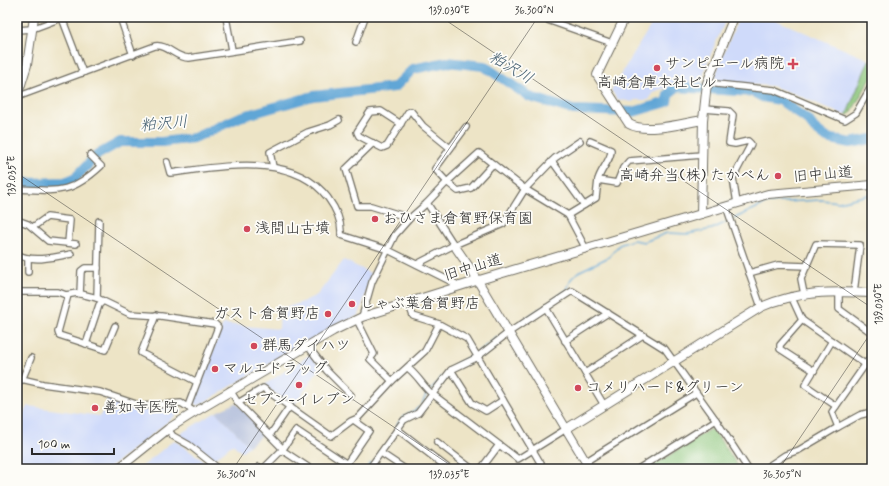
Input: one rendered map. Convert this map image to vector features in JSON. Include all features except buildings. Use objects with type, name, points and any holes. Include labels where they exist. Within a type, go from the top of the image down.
[{"type":"street","points":[[17,97],[27,65],[34,17]]},
{"type":"street","points":[[17,30],[32,29],[63,17],[83,73]]},
{"type":"street","points":[[120,17],[133,55]]},
{"type":"street","points":[[226,17],[232,50]]},
{"type":"street","points":[[356,42],[365,17]]},
{"type":"street","points":[[539,17],[612,42]]},
{"type":"street","points":[[625,17],[597,75],[629,124],[640,128],[651,129],[703,120]]},
{"type":"street","points":[[701,214],[703,120],[706,88],[734,17]]},
{"type":"street","points":[[17,97],[159,46],[184,58],[300,40]]},
{"type":"street","points":[[706,88],[774,90],[845,120],[852,117],[856,113],[872,85]]},
{"type":"street","points":[[704,109],[729,111],[733,115],[729,143],[735,144],[748,141],[750,144],[733,178],[737,203]]},
{"type":"street","points":[[401,124],[380,111],[370,112],[357,132],[359,136],[382,148],[387,146],[401,124],[408,112],[411,111],[423,126],[450,148]]},
{"type":"street","points":[[273,168],[270,152],[303,135],[339,120]]},
{"type":"street","points":[[466,127],[435,169],[458,191],[471,188],[493,164]]},
{"type":"street","points":[[417,264],[454,245],[503,224],[524,189],[552,161],[580,141]]},
{"type":"street","points":[[568,215],[596,198],[599,173],[611,154],[611,150],[590,141]]},
{"type":"street","points":[[373,143],[346,169],[357,206],[370,206],[410,218]]},
{"type":"street","points":[[392,381],[370,359],[374,354],[360,318],[372,282],[395,235],[410,218],[479,153],[524,189],[568,215],[586,249]]},
{"type":"street","points":[[17,189],[58,191],[75,186],[101,166],[90,155]]},
{"type":"street","points":[[598,180],[617,183],[623,168],[629,161],[702,155]]},
{"type":"street","points":[[552,161],[584,205]]},
{"type":"street","points":[[167,162],[170,173],[244,165],[273,168],[305,178],[323,192],[334,207],[338,216],[341,235],[388,250],[460,286]]},
{"type":"street","name":"旧中山道","points":[[118,469],[191,409],[230,390],[307,345],[360,318],[476,281],[768,194],[872,185]]},
{"type":"street","points":[[427,203],[472,271],[476,281],[588,466],[696,393]]},
{"type":"street","points":[[726,206],[761,307]]},
{"type":"street","points":[[33,227],[47,217],[70,220],[68,243]]},
{"type":"street","points":[[17,220],[33,227],[48,241],[76,244]]},
{"type":"street","points":[[86,344],[100,299],[98,268],[99,220]]},
{"type":"street","points":[[804,294],[801,279],[816,244],[860,245],[854,292]]},
{"type":"street","points":[[17,254],[28,258],[47,258],[71,254]]},
{"type":"street","points":[[28,258],[28,272]]},
{"type":"street","points":[[749,273],[778,264],[806,266]]},
{"type":"street","points":[[80,294],[81,271],[85,268],[98,268]]},
{"type":"street","points":[[369,469],[404,420],[418,413],[451,370],[476,358],[508,333],[572,291],[665,349],[716,420],[748,469]]},
{"type":"street","points":[[17,292],[58,292],[80,294],[100,299],[130,314],[156,315],[202,321],[215,324],[218,327],[197,382],[191,409],[181,403],[142,406],[100,392],[18,379],[31,358]]},
{"type":"street","points":[[839,292],[839,309],[872,333]]},
{"type":"street","points":[[408,368],[420,378],[424,387],[518,459],[761,307],[791,296],[804,294],[839,292],[872,293]]},
{"type":"street","points":[[68,294],[58,332],[59,335],[105,350],[115,326]]},
{"type":"street","points":[[791,296],[802,320],[872,369]]},
{"type":"street","points":[[408,302],[414,316],[439,324],[466,339],[476,358],[544,469]]},
{"type":"street","points":[[546,308],[604,405]]},
{"type":"street","points":[[566,341],[608,313]]},
{"type":"street","points":[[156,315],[141,353],[197,382]]},
{"type":"street","points":[[802,320],[780,345],[780,349],[814,371]]},
{"type":"street","points":[[238,402],[264,388],[331,436],[351,421],[354,421],[392,381],[425,351],[439,324]]},
{"type":"street","points":[[585,373],[644,335]]},
{"type":"street","points":[[832,341],[805,385],[836,406]]},
{"type":"street","points":[[307,345],[326,371],[351,395]]},
{"type":"street","points":[[838,427],[832,412],[872,355]]},
{"type":"street","points":[[451,370],[472,402],[486,410],[503,400]]},
{"type":"street","points":[[230,390],[238,402],[282,449],[311,469]]},
{"type":"street","points":[[270,435],[290,406]]},
{"type":"street","points":[[764,469],[786,455],[799,450],[860,415],[872,412]]},
{"type":"street","points":[[638,469],[716,420]]},
{"type":"street","points":[[262,468],[282,449],[296,430],[345,466],[368,431],[354,421]]},
{"type":"street","points":[[168,429],[174,436],[189,445],[220,469]]},
{"type":"street","points":[[397,429],[449,469]]},
{"type":"street","points":[[437,442],[472,469]]},
{"type":"street","points":[[481,469],[499,445]]},
{"type":"street","points":[[381,453],[405,469]]},
{"type":"shaded area","points":[[656,17],[727,17],[706,65],[701,86],[677,84],[653,92],[649,100],[635,100],[632,102],[617,99],[611,90]]},
{"type":"shaded area","name":"サンピエール病院","points":[[739,17],[769,17],[869,60],[846,116],[795,94],[772,86],[714,82],[718,68]]},
{"type":"shaded area","points":[[344,260],[372,274],[359,315],[299,346],[198,406],[193,402],[223,324],[279,329],[280,309],[300,303],[317,295]]},
{"type":"shaded area","points":[[311,354],[320,368],[293,407],[264,385]]},
{"type":"shaded area","points":[[108,398],[138,410],[174,406],[184,409],[108,469],[17,469],[17,422],[28,406],[100,416]]},
{"type":"shaded area","points":[[236,403],[266,432],[249,446],[216,412]]},
{"type":"shaded area","points":[[216,412],[249,446],[241,452],[233,444],[213,460],[178,435]]},
{"type":"shaded area","points":[[174,440],[211,466],[210,469],[139,469]]},
{"type":"green space","points":[[869,60],[872,62],[872,76],[851,113],[846,116]]},
{"type":"green space","points":[[710,429],[714,431],[740,469],[648,469]]},
{"type":"waterway","name":"粕沢川","points":[[17,181],[28,183],[65,182],[75,178],[97,155],[120,142],[162,142],[194,138],[240,117],[313,96],[395,87],[413,69],[447,62],[484,66],[530,97],[573,110],[633,112],[667,102],[668,94],[677,87],[753,92],[762,97],[780,100],[809,121],[814,128],[827,138],[850,143],[872,139]]},
{"type":"waterway","points":[[733,219],[767,203],[821,200],[839,202],[872,194]]},
{"type":"waterway","points":[[522,321],[567,290],[571,279],[578,272],[609,257],[619,245],[633,240],[644,242],[667,233],[688,234],[712,229],[729,221]]},
{"type":"waterway","points":[[477,352],[498,337]]},
{"type":"waterway","points":[[455,365],[474,354]]},
{"type":"waterway","points":[[422,404],[426,395],[442,377]]},
{"type":"waterway","points":[[397,425],[403,418],[419,407]]},
{"type":"waterway","points":[[366,469],[371,463]]},
{"type":"place","name":"サンピエール病院","points":[[793,64]]},
{"type":"place","name":"高崎倉庫本社ビル","points":[[657,68]]},
{"type":"place","name":"高崎弁当(株) たかべん","points":[[778,176]]},
{"type":"place","name":"おひさま倉賀野保育園","points":[[375,219]]},
{"type":"place","name":"浅間山古墳","points":[[247,229]]},
{"type":"place","name":"しゃぶ葉倉賀野店","points":[[352,304]]},
{"type":"place","name":"ガスト倉賀野店","points":[[328,314]]},
{"type":"place","name":"群馬ダイハツ","points":[[254,346]]},
{"type":"place","name":"マルエドラッグ","points":[[215,369]]},
{"type":"place","name":"セブン-イレブン","points":[[299,385]]},
{"type":"place","name":"コメリハード&グリーン","points":[[578,388]]},
{"type":"place","name":"善如寺医院","points":[[95,408]]}]
